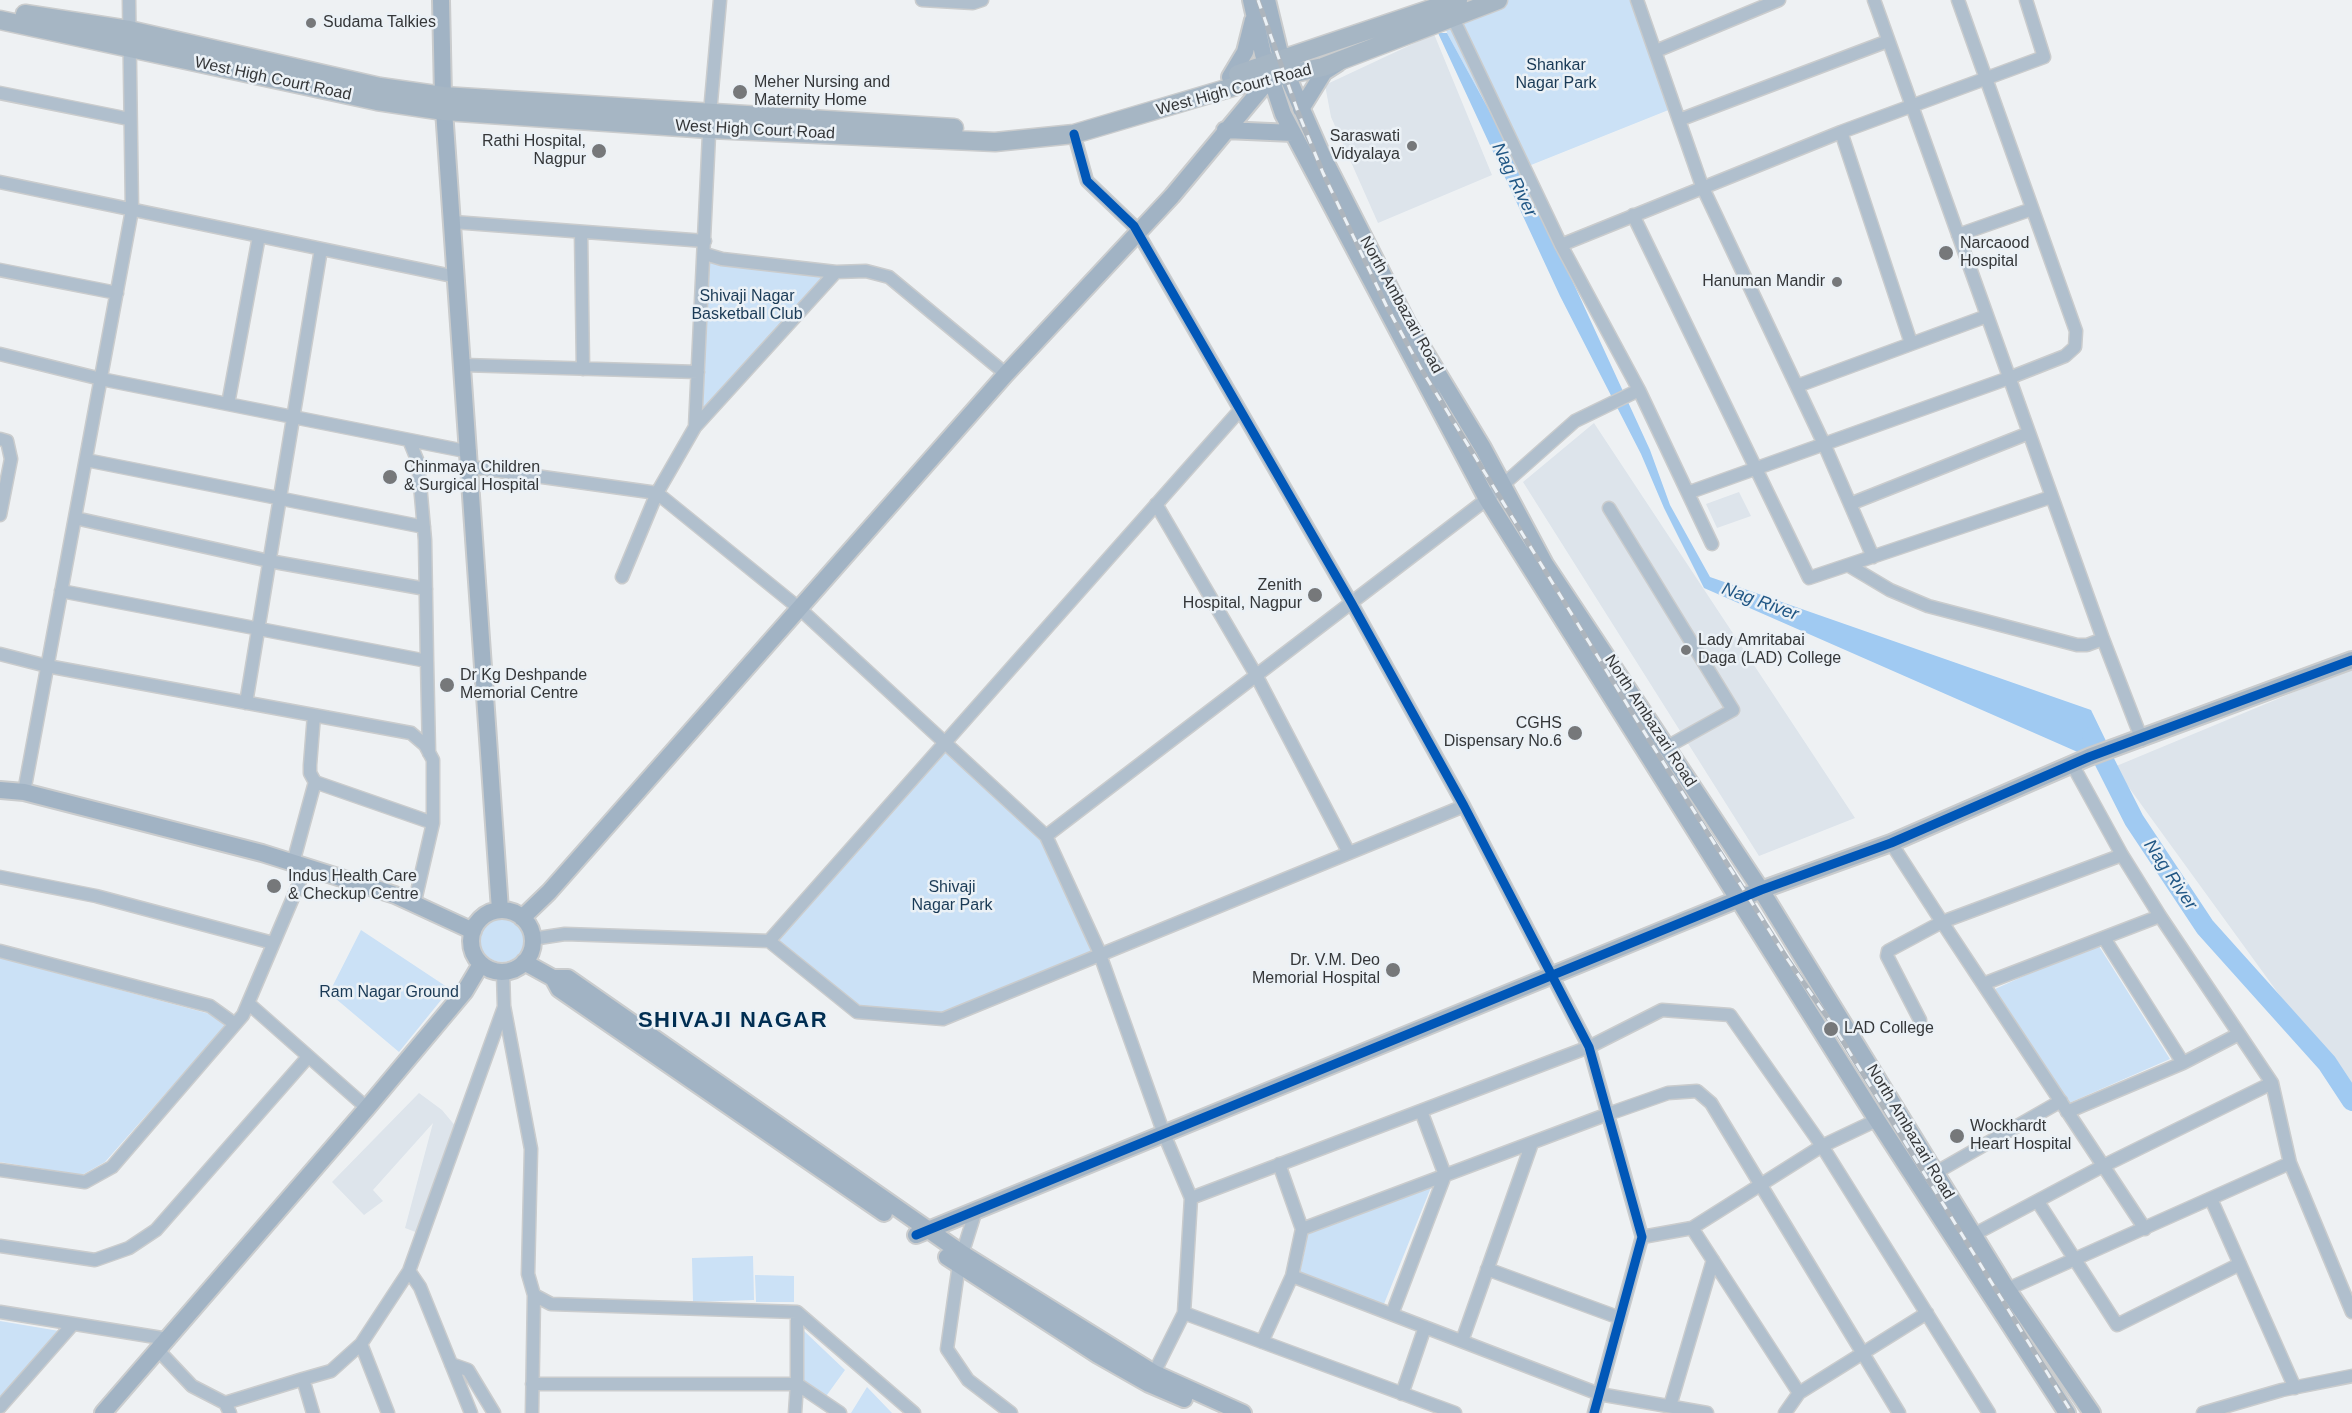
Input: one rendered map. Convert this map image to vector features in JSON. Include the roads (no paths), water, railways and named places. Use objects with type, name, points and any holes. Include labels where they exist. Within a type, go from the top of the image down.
[{"type":"main road","name":"West High Court Road","points":[[0,9],[377,101],[444,103],[995,142],[1074,134],[1271,71],[1451,5],[1498,0]]},
{"type":"main road","name":"West High Court Road","points":[[710,121],[993,131],[1072,124],[1230,77],[1323,67],[1349,57],[1451,5]]},
{"type":"main road","name":"West High Court Road","points":[[0,20],[129,39]]},
{"type":"street","points":[[24,792],[132,210],[129,0]]},
{"type":"street","points":[[441,0],[444,103],[500,910]]},
{"type":"street","points":[[695,427],[710,121],[720,0]]},
{"type":"street","points":[[922,0],[976,1]]},
{"type":"street","name":"North Ambazari Road","points":[[1267,0],[1271,71],[1301,109],[1408,324],[1502,483],[1545,564],[1761,890],[1974,1235],[2000,1293],[2067,1413]]},
{"type":"street","points":[[1637,0],[1702,186],[1824,444],[1873,557]]},
{"type":"street","points":[[1656,51],[1779,0]]},
{"type":"street","points":[[1874,0],[2051,497],[2142,740]]},
{"type":"street","points":[[1690,492],[2009,378],[2065,356],[2075,347],[2076,331],[1958,0]]},
{"type":"street","points":[[1561,245],[1702,186],[2044,57],[2026,0]]},
{"type":"street","points":[[1451,5],[1561,245],[1690,492],[1712,544]]},
{"type":"street","points":[[1230,77],[1245,52],[1253,7]]},
{"type":"street","name":"North Ambazari Road","points":[[1253,7],[1271,71],[1293,133],[1486,499],[1877,1120],[2000,1293],[2092,1413]]},
{"type":"street","points":[[1679,120],[1888,41]]},
{"type":"street","points":[[1301,109],[1324,72],[1349,57]]},
{"type":"street","points":[[522,918],[549,892],[1006,374],[1172,196],[1262,88],[1271,71]]},
{"type":"street","points":[[0,93],[129,119]]},
{"type":"street","points":[[1226,130],[1293,133]]},
{"type":"street","points":[[1841,132],[1911,344]]},
{"type":"street","points":[[1074,134],[1087,181],[1137,231],[1351,602],[1464,806],[1589,1047],[1642,1238],[1594,1413]]},
{"type":"street","points":[[0,182],[457,277]]},
{"type":"street","points":[[1958,235],[2032,209]]},
{"type":"street","points":[[1633,215],[1754,469],[1809,578],[2051,497]]},
{"type":"street","points":[[453,222],[581,232],[705,248],[722,259],[836,272],[866,271],[889,277],[1006,374]]},
{"type":"street","points":[[581,232],[583,369]]},
{"type":"street","points":[[228,404],[259,236]]},
{"type":"street","points":[[246,703],[321,249]]},
{"type":"street","points":[[0,270],[117,293]]},
{"type":"street","points":[[622,577],[657,493],[695,427],[836,272]]},
{"type":"street","points":[[1797,386],[1987,316]]},
{"type":"street","points":[[0,354],[101,379],[409,440],[470,459],[657,493],[800,609],[1046,836],[1100,955],[1164,1134],[1191,1198],[1184,1313],[1151,1378]]},
{"type":"street","points":[[463,365],[698,372]]},
{"type":"street","points":[[1046,836],[1486,499],[1575,421],[1637,391]]},
{"type":"street","points":[[769,940],[1240,410]]},
{"type":"street","points":[[1850,504],[2029,433]]},
{"type":"street","points":[[0,439],[7,441],[11,459],[0,510]]},
{"type":"street","points":[[409,440],[418,462],[424,527],[429,753]]},
{"type":"street","points":[[86,459],[424,527]]},
{"type":"street","points":[[1156,504],[1256,675],[1348,854]]},
{"type":"street","points":[[1609,508],[1733,710],[1666,747]]},
{"type":"street","points":[[75,518],[269,561],[426,589]]},
{"type":"street","points":[[1848,565],[1890,590],[1928,606],[2077,645],[2087,645],[2103,639]]},
{"type":"street","points":[[61,591],[427,662]]},
{"type":"street","points":[[0,654],[47,666],[411,733],[425,745],[433,760],[433,823],[414,905]]},
{"type":"street","points":[[922,1232],[1738,899],[1891,843],[2089,757],[2142,740],[2352,660]]},
{"type":"street","points":[[0,1170],[85,1182],[112,1167],[236,1024],[248,1003],[273,943],[299,865],[315,782],[310,773],[314,715]]},
{"type":"street","points":[[2073,764],[2122,855],[2160,916],[2272,1083],[2290,1163],[2352,1312]]},
{"type":"street","points":[[315,782],[433,823]]},
{"type":"street","points":[[0,790],[24,792],[299,865],[395,895],[473,931]]},
{"type":"street","points":[[532,939],[565,934],[769,940],[857,1012],[943,1019],[1464,806]]},
{"type":"street","points":[[1891,843],[2145,1229]]},
{"type":"street","points":[[1920,1020],[1887,956],[1888,951],[1942,922],[2122,855]]},
{"type":"street","points":[[0,877],[96,896],[273,943]]},
{"type":"street","points":[[500,910],[516,913],[522,918],[531,931],[532,939],[532,947],[524,962],[503,972],[481,964],[472,949],[473,931],[483,916],[500,910]]},
{"type":"street","points":[[1983,984],[2160,916]]},
{"type":"street","points":[[2104,939],[2183,1063]]},
{"type":"street","points":[[0,951],[210,1006],[236,1024]]},
{"type":"street","points":[[524,962],[554,978],[559,989],[961,1259],[1151,1378],[1216,1413]]},
{"type":"street","points":[[103,1413],[367,1108],[465,991],[481,964]]},
{"type":"street","points":[[503,972],[504,1006],[531,1149],[528,1274],[534,1295],[532,1413]]},
{"type":"street","points":[[248,1003],[367,1108]]},
{"type":"street","points":[[0,1312],[73,1324],[163,1345],[192,1386],[227,1408],[303,1378],[331,1371],[361,1344],[409,1271],[504,1006]]},
{"type":"street","points":[[1191,1198],[1589,1047],[1662,1010],[1730,1015],[1822,1146],[1989,1413]]},
{"type":"street","points":[[1935,1173],[2064,1106],[2183,1063],[2239,1034]]},
{"type":"street","points":[[0,1246],[95,1260],[129,1248],[156,1230],[308,1057]]},
{"type":"street","points":[[1974,1235],[2103,1166],[2272,1083]]},
{"type":"street","points":[[1302,1229],[1668,1093],[1697,1091],[1711,1103],[1899,1413]]},
{"type":"street","points":[[1392,1314],[1445,1175],[1421,1111]]},
{"type":"street","points":[[1642,1238],[1692,1228],[1822,1146],[1877,1120]]},
{"type":"street","points":[[1462,1341],[1532,1143]]},
{"type":"street","points":[[2000,1293],[2290,1163]]},
{"type":"street","points":[[1262,1342],[1292,1276],[1302,1229],[1279,1164]]},
{"type":"street","points":[[2211,1199],[2295,1388]]},
{"type":"street","points":[[2038,1202],[2074,1261],[2118,1325],[2240,1264]]},
{"type":"street","points":[[976,1210],[961,1259],[947,1349],[968,1380],[1011,1413]]},
{"type":"street","points":[[1692,1228],[1799,1393]]},
{"type":"street","points":[[1670,1406],[1713,1260]]},
{"type":"street","points":[[1487,1269],[1620,1318]]},
{"type":"street","points":[[409,1271],[420,1287],[471,1413]]},
{"type":"street","points":[[1292,1276],[1599,1394],[1707,1413]]},
{"type":"street","points":[[534,1295],[552,1304],[797,1312],[914,1413]]},
{"type":"street","points":[[795,1413],[797,1312]]},
{"type":"street","points":[[1184,1313],[1455,1413]]},
{"type":"street","points":[[1785,1413],[1799,1393],[1927,1313]]},
{"type":"street","points":[[0,1407],[73,1324]]},
{"type":"street","points":[[1402,1394],[1425,1327]]},
{"type":"street","points":[[361,1344],[388,1413]]},
{"type":"street","points":[[451,1364],[468,1370],[494,1413]]},
{"type":"street","points":[[2205,1413],[2295,1388],[2352,1376]]},
{"type":"street","points":[[303,1378],[313,1413]]},
{"type":"street","points":[[1151,1378],[1243,1413]]},
{"type":"street","points":[[532,1384],[797,1384],[840,1413]]},
{"type":"water","points":[[1438,33],[1447,33],[1521,169],[1650,450],[1670,505],[1710,577],[2091,710],[2107,743],[2089,757],[1704,588],[1664,508],[1641,454],[1560,296]]},
{"type":"waterway","name":"Nag River","points":[[2092,737],[2134,820],[2205,927],[2327,1063],[2352,1101]]},
{"type":"railway","points":[[1258,0],[1298,112],[1323,173],[1386,305],[1420,367],[1641,727],[1788,960],[1834,1027],[2072,1413]]},
{"type":"place","name":"Sudama Talkies","points":[[311,23]]},
{"type":"place","name":"Meher Nursing and Maternity Home","points":[[740,92]]},
{"type":"place","name":"Saraswati Vidyalaya","points":[[1412,146]]},
{"type":"place","name":"Rathi Hospital, Nagpur","points":[[599,151]]},
{"type":"place","name":"Narcaood Hospital","points":[[1946,253]]},
{"type":"place","name":"Hanuman Mandir","points":[[1837,282]]},
{"type":"place","name":"Chinmaya Children & Surgical Hospital","points":[[390,477]]},
{"type":"place","name":"Zenith Hospital, Nagpur","points":[[1315,595]]},
{"type":"place","name":"Lady Amritabai Daga (LAD) College","points":[[1686,650]]},
{"type":"place","name":"Dr Kg Deshpande Memorial Centre","points":[[447,685]]},
{"type":"place","name":"CGHS Dispensary No.6","points":[[1575,733]]},
{"type":"place","name":"Indus Health Care & Checkup Centre","points":[[274,886]]},
{"type":"place","name":"Dr. V.M. Deo Memorial Hospital","points":[[1393,970]]},
{"type":"place","name":"LAD College","points":[[1831,1029]]},
{"type":"place","name":"Wockhardt Heart Hospital","points":[[1957,1136]]},
{"type":"district","name":"SHIVAJI NAGAR","points":[[733,1021]]},
{"type":"park label","name":"Shankar Nagar Park","points":[[1556,75]]},
{"type":"park label","name":"Shivaji Nagar Basketball Club","points":[[747,306]]},
{"type":"park label","name":"Shivaji Nagar Park","points":[[952,897]]},
{"type":"park label","name":"Ram Nagar Ground","points":[[389,993]]}]
